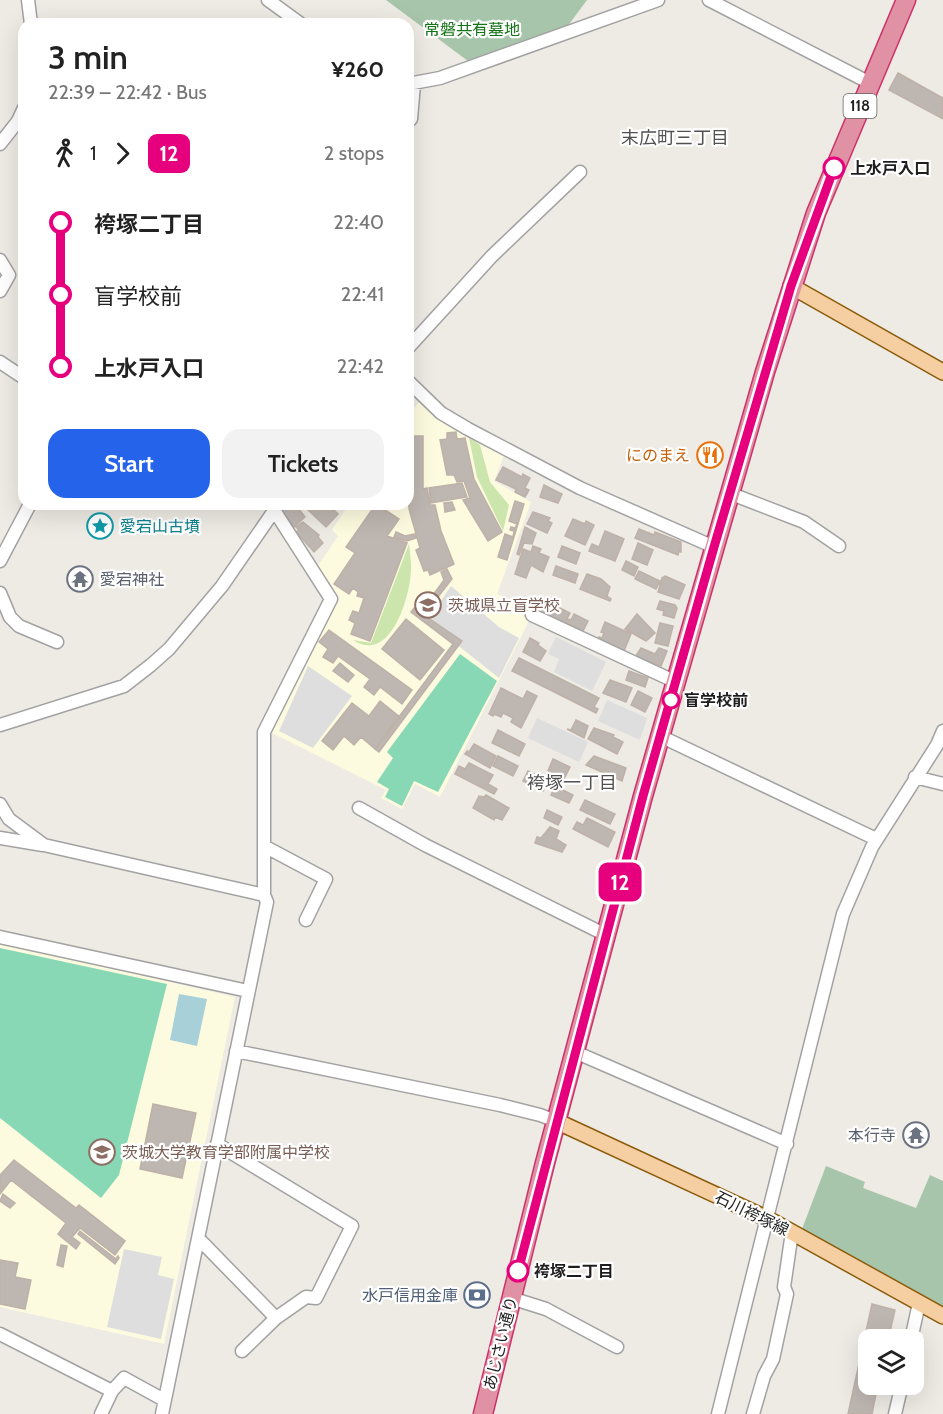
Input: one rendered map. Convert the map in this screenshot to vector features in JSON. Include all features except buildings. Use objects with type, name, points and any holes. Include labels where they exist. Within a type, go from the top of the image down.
[{"type":"highway","name":"あじさい通り","points":[[483,1414],[556,1121],[660,736],[729,493],[791,286],[825,189],[906,0]]},
{"type":"main road","points":[[791,286],[943,372]]},
{"type":"main road","name":"石川袴塚線","points":[[556,1121],[768,1219],[943,1316]]},
{"type":"street","points":[[28,0],[30,18]]},
{"type":"street","points":[[268,0],[294,18]]},
{"type":"street","points":[[414,83],[440,78],[658,0]]},
{"type":"street","points":[[708,0],[870,83]]},
{"type":"street","points":[[0,144],[18,121]]},
{"type":"street","points":[[414,341],[492,256],[580,172]]},
{"type":"street","points":[[0,260],[9,275],[0,291]]},
{"type":"street","points":[[0,362],[18,374]]},
{"type":"street","points":[[414,387],[441,413],[468,429],[580,488],[714,547]]},
{"type":"street","points":[[729,493],[804,522],[838,546]]},
{"type":"street","points":[[0,561],[27,510]]},
{"type":"street","points":[[0,725],[124,686],[151,665],[169,649],[222,586],[274,510]]},
{"type":"street","points":[[162,1414],[265,898],[264,732],[332,599],[278,510]]},
{"type":"street","points":[[0,593],[10,617],[19,626],[57,642]]},
{"type":"street","points":[[532,615],[676,682]]},
{"type":"street","points":[[718,1414],[843,914],[876,839],[915,777],[940,744],[943,731]]},
{"type":"street","points":[[660,736],[876,839]]},
{"type":"street","points":[[915,777],[943,784]]},
{"type":"street","points":[[0,804],[9,819],[44,845]]},
{"type":"street","points":[[359,808],[425,845],[606,935]]},
{"type":"street","points":[[0,838],[44,845],[265,898]]},
{"type":"street","points":[[264,846],[326,879],[306,920]]},
{"type":"street","points":[[0,937],[248,991]]},
{"type":"street","points":[[236,1051],[477,1100],[556,1121]]},
{"type":"street","points":[[575,1052],[787,1144]]},
{"type":"street","points":[[217,1144],[351,1226],[316,1298],[306,1297],[276,1317],[242,1351]]},
{"type":"street","points":[[753,1414],[764,1376],[773,1359],[785,1305],[787,1294],[784,1287],[792,1232]]},
{"type":"street","points":[[198,1238],[276,1317]]},
{"type":"street","points":[[511,1298],[546,1310],[617,1347]]},
{"type":"street","points":[[914,1329],[920,1303]]},
{"type":"street","points":[[0,1334],[112,1391]]},
{"type":"street","points":[[101,1414],[112,1391],[124,1378],[164,1400]]},
{"type":"street","points":[[895,1414],[899,1395]]},
{"type":"shaded area","name":"茨城県立盲学校","points":[[420,400],[505,453],[494,481],[531,502],[497,594],[534,611],[440,797],[415,784],[402,809],[381,798],[386,790],[270,732],[276,713],[338,600],[317,567],[338,536],[332,530],[345,510],[414,510],[414,408]]},
{"type":"shaded area","points":[[451,586],[499,627],[519,638],[499,678],[427,621]]},
{"type":"shaded area","points":[[556,637],[606,662],[592,691],[554,672],[559,659],[548,654]]},
{"type":"shaded area","points":[[308,666],[352,696],[313,748],[279,731]]},
{"type":"shaded area","points":[[607,700],[647,718],[640,740],[598,721]]},
{"type":"shaded area","points":[[537,718],[588,742],[579,762],[528,738]]},
{"type":"shaded area","name":"茨城大学教育学部附属中学校","points":[[0,943],[235,997],[164,1344],[0,1307]]},
{"type":"shaded area","points":[[124,1249],[162,1257],[158,1275],[174,1279],[161,1339],[107,1327]]},
{"type":"green space","name":"常磐共有墓地","points":[[386,0],[587,0],[567,27],[468,61],[414,21],[414,18],[410,18]]},
{"type":"green space","points":[[469,438],[480,445],[490,482],[509,505],[503,531],[477,477]]},
{"type":"green space","points":[[409,544],[410,580],[403,609],[396,624],[378,643],[366,645],[353,640],[371,643]]},
{"type":"green space","points":[[460,654],[497,681],[438,792],[414,781],[402,806],[385,797],[389,789],[377,782],[393,758],[387,752]]},
{"type":"green space","points":[[0,948],[167,984],[119,1175],[101,1198],[0,1118]]},
{"type":"green space","points":[[826,1166],[865,1182],[863,1188],[916,1208],[930,1175],[943,1181],[943,1307],[802,1229]]},
{"type":"water","points":[[179,994],[207,999],[197,1046],[170,1040]]},
{"type":"bus line","name":"12","points":[[518,1271],[643,796],[714,547],[791,286],[834,168]]},
{"type":"place","name":"上水戸入口","points":[[834,168]]},
{"type":"place","name":"にのまえ","points":[[710,455]]},
{"type":"place","name":"愛宕山古墳","points":[[100,526]]},
{"type":"place","name":"愛宕神社","points":[[80,579]]},
{"type":"place","name":"茨城県立盲学校","points":[[428,605]]},
{"type":"place","name":"盲学校前","points":[[671,700]]},
{"type":"place","name":"本行寺","points":[[916,1135]]},
{"type":"place","name":"茨城大学教育学部附属中学校","points":[[102,1152]]},
{"type":"place","name":"袴塚二丁目","points":[[518,1271]]},
{"type":"place","name":"水戸信用金庫","points":[[477,1295]]},
{"type":"district","name":"末広町三丁目","points":[[675,138]]},
{"type":"district","name":"袴塚一丁目","points":[[572,783]]}]
